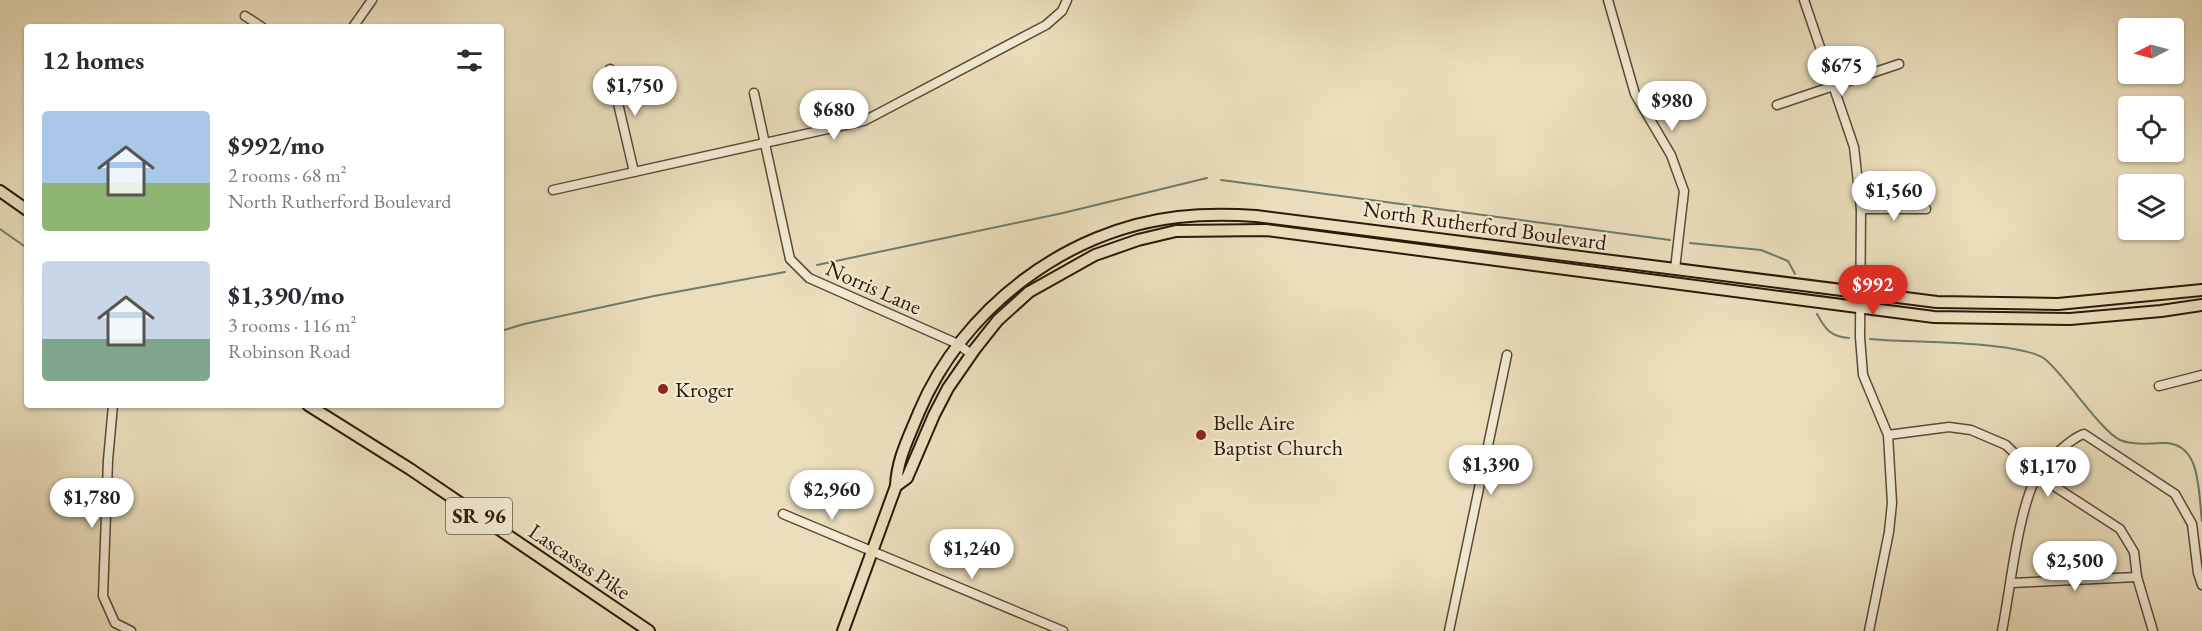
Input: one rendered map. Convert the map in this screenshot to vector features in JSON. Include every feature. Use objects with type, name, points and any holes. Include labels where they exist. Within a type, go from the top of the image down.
[{"type":"main road","points":[[0,191],[24,208]]},
{"type":"main road","name":"North Rutherford Boulevard","points":[[843,631],[896,486],[897,467],[927,393],[958,344],[1010,290],[1047,264],[1087,243],[1132,226],[1176,217],[1215,214],[1288,219],[1862,295],[1937,302],[2004,304],[2099,301],[2202,290]]},
{"type":"main road","name":"North Rutherford Boulevard","points":[[896,486],[907,478],[934,416],[971,354],[998,320],[1029,292],[1095,255],[1176,231],[1266,230],[1860,308],[1980,319],[2101,316],[2202,304]]},
{"type":"main road","points":[[2099,301],[2101,316]]},
{"type":"main road","name":"Lascassas Pike","points":[[313,408],[410,469],[649,631]]},
{"type":"street","points":[[355,24],[372,0]]},
{"type":"street","points":[[553,190],[864,121],[1046,25],[1062,11],[1067,0]]},
{"type":"street","points":[[1608,0],[1635,94],[1671,154],[1684,191],[1675,269]]},
{"type":"street","points":[[1804,0],[1835,85],[1854,147],[1861,209],[1862,295],[1860,308],[1863,375],[1888,435],[1892,503],[1889,532],[1869,631]]},
{"type":"street","points":[[245,16],[257,24]]},
{"type":"street","points":[[1777,105],[1899,64]]},
{"type":"street","points":[[610,69],[634,172]]},
{"type":"street","name":"Norris Lane","points":[[754,93],[790,259],[808,278],[958,344],[971,354]]},
{"type":"street","points":[[1861,209],[1926,208]]},
{"type":"street","points":[[1449,631],[1507,355]]},
{"type":"street","points":[[2159,386],[2202,375]]},
{"type":"street","points":[[114,408],[108,460],[103,596],[115,622],[131,631]]},
{"type":"street","points":[[1888,435],[1949,427],[1971,430],[2006,445],[2037,475],[2120,530],[2134,552],[2137,577],[2153,631]]},
{"type":"street","points":[[2002,631],[2024,510],[2037,475],[2074,437],[2084,434],[2175,494],[2184,505],[2192,524],[2198,573],[2202,585]]},
{"type":"street","points":[[783,514],[1063,631]]},
{"type":"street","points":[[2012,583],[2137,577]]},
{"type":"waterway","points":[[817,265],[1063,213],[1207,178]]},
{"type":"waterway","points":[[1221,180],[1670,240]]},
{"type":"waterway","points":[[0,229],[24,246]]},
{"type":"waterway","points":[[1690,243],[1761,250],[1788,261],[1795,274]]},
{"type":"waterway","points":[[504,330],[654,296],[785,272]]},
{"type":"waterway","points":[[1817,314],[1829,331],[1849,338]]},
{"type":"waterway","points":[[1870,339],[1990,346],[2014,349],[2046,360],[2103,426],[2120,440],[2146,444],[2174,444],[2184,450],[2195,470],[2202,521]]},
{"type":"place","name":"Kroger","points":[[663,389]]},
{"type":"place","name":"Belle Aire Baptist Church","points":[[1201,435]]}]
